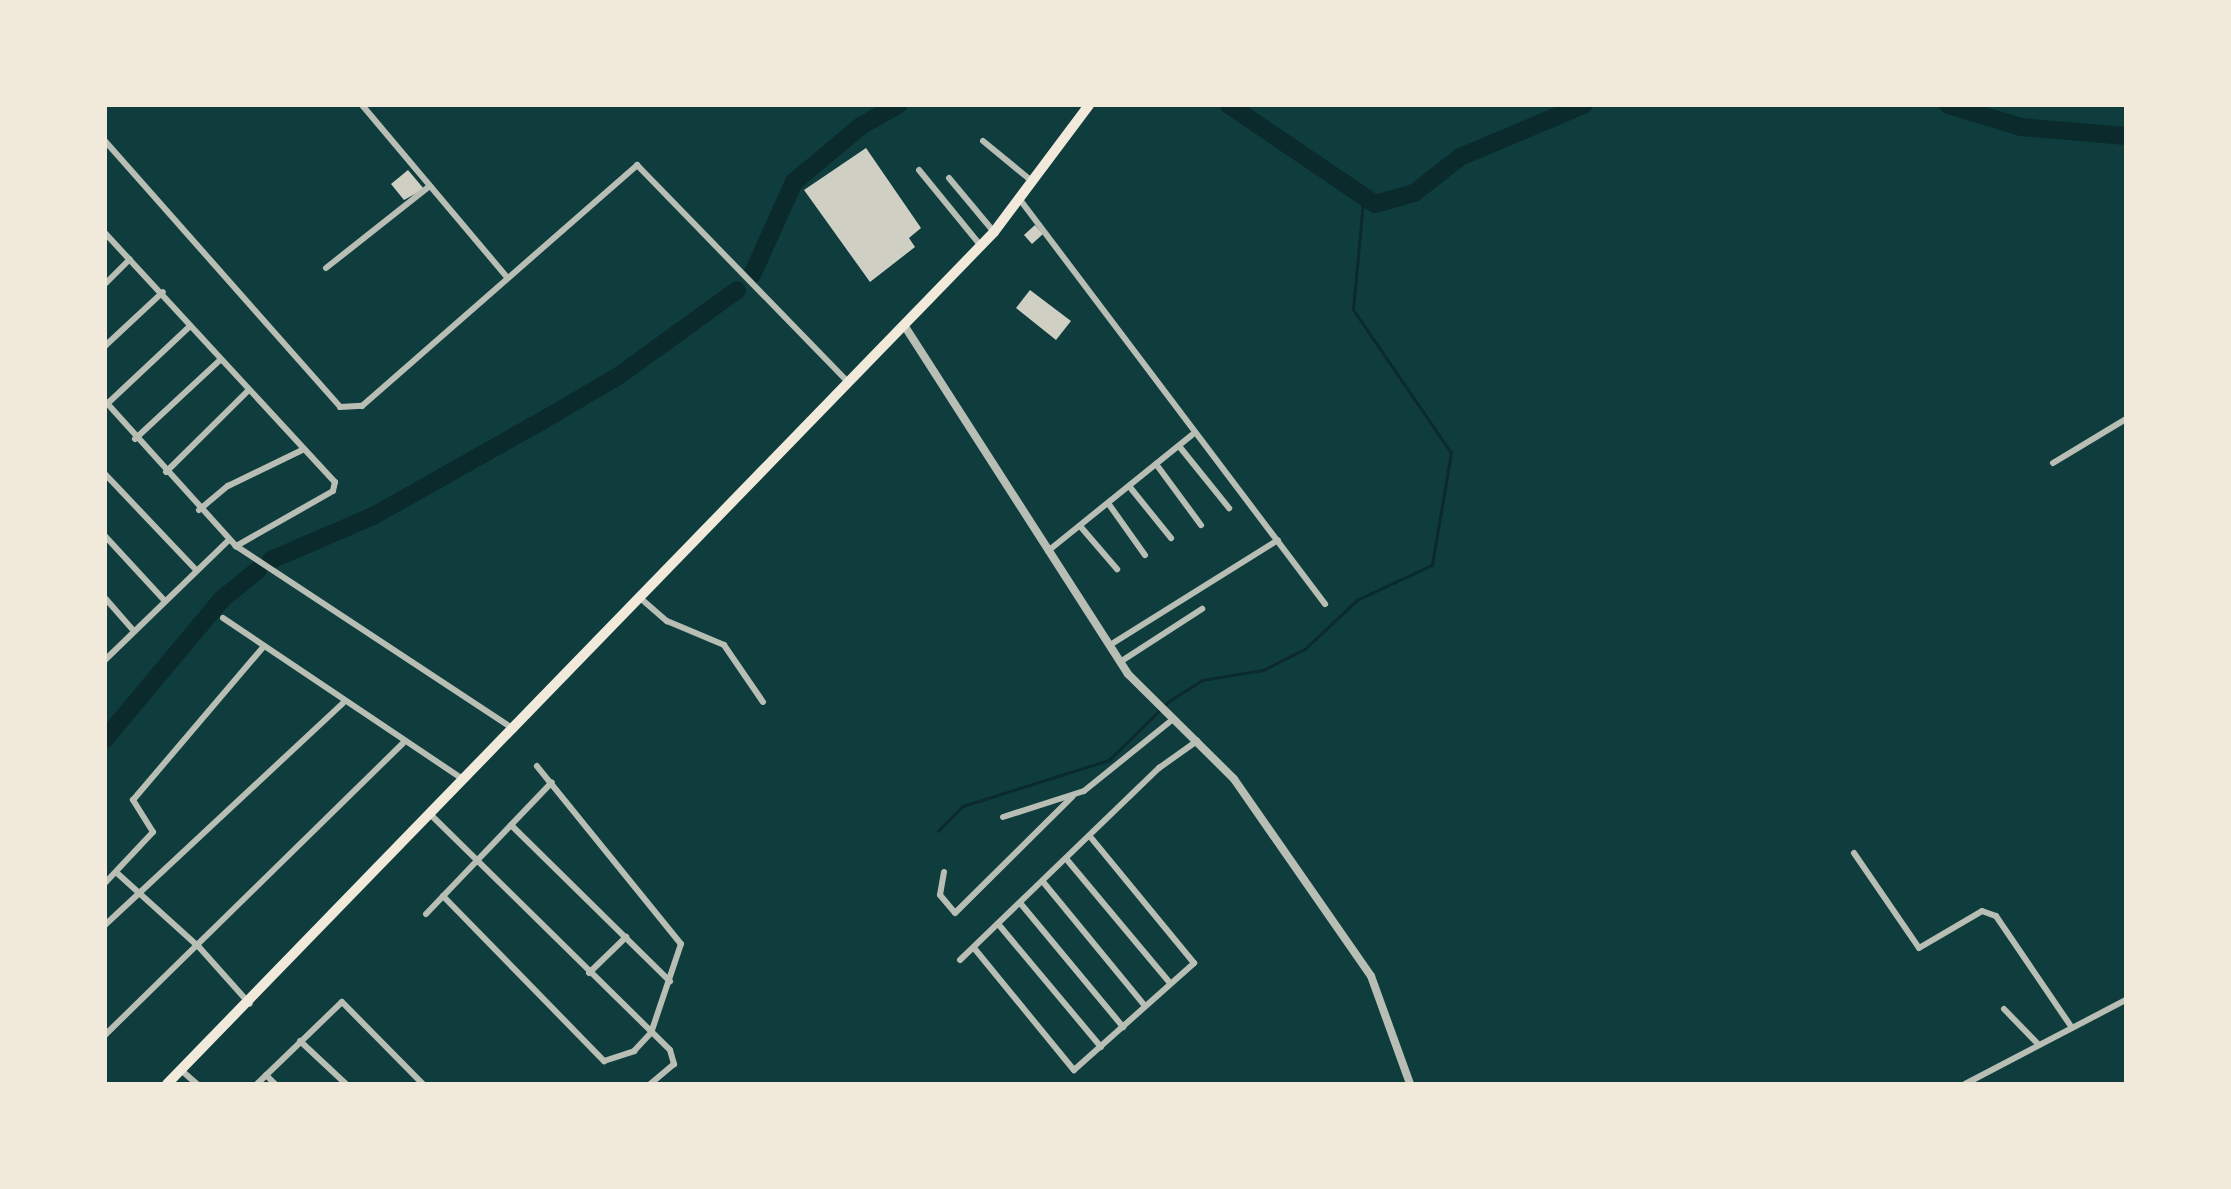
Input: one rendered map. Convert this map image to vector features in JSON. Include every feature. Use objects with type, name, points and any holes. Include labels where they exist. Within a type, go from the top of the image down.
[{"type":"main road","points":[[167,1084],[250,1004],[639,597],[981,247],[1021,201],[1089,105]]},
{"type":"street","points":[[362,105],[507,277]]},
{"type":"street","points":[[105,141],[340,407],[362,405],[637,165],[848,382]]},
{"type":"street","points":[[983,141],[1034,183]]},
{"type":"street","points":[[919,170],[981,247]]},
{"type":"street","points":[[949,178],[994,232]]},
{"type":"street","points":[[327,268],[430,186]]},
{"type":"street","points":[[1021,201],[1192,435],[1278,540],[1325,604]]},
{"type":"street","points":[[105,233],[163,292],[190,326],[302,450],[335,482],[333,491],[236,545]]},
{"type":"street","points":[[105,284],[130,259]]},
{"type":"street","points":[[105,346],[163,292]]},
{"type":"street","points":[[904,325],[1120,662],[1149,698],[1234,779],[1371,976],[1410,1084]]},
{"type":"street","points":[[190,326],[106,403],[135,439],[229,540],[514,729]]},
{"type":"street","points":[[135,439],[220,359]]},
{"type":"street","points":[[166,472],[249,390]]},
{"type":"street","points":[[2053,463],[2126,419]]},
{"type":"street","points":[[1048,551],[1192,435]]},
{"type":"street","points":[[1179,446],[1229,508]]},
{"type":"street","points":[[199,510],[228,486],[302,450]]},
{"type":"street","points":[[1156,464],[1201,525]]},
{"type":"street","points":[[105,474],[195,569]]},
{"type":"street","points":[[1129,486],[1171,538]]},
{"type":"street","points":[[1108,503],[1145,555]]},
{"type":"street","points":[[1080,526],[1117,569]]},
{"type":"street","points":[[105,536],[164,600]]},
{"type":"street","points":[[105,660],[132,629],[229,540]]},
{"type":"street","points":[[1110,645],[1278,540]]},
{"type":"street","points":[[639,597],[667,621],[724,645],[763,702]]},
{"type":"street","points":[[105,598],[132,629]]},
{"type":"street","points":[[1120,662],[1202,610]]},
{"type":"street","points":[[223,618],[343,703],[464,780]]},
{"type":"street","points":[[105,883],[154,831],[133,800],[263,648]]},
{"type":"street","points":[[105,925],[343,703]]},
{"type":"street","points":[[1003,817],[1073,796],[1119,769],[1169,717]]},
{"type":"street","points":[[960,960],[1092,839],[1158,768],[1196,741]]},
{"type":"street","points":[[105,1035],[199,947],[403,743]]},
{"type":"street","points":[[443,896],[601,1059],[609,1062],[634,1051],[651,1034],[681,944],[537,766]]},
{"type":"street","points":[[426,914],[552,782]]},
{"type":"street","points":[[944,872],[940,895],[955,913],[1073,796]]},
{"type":"street","points":[[431,815],[675,1059],[649,1082],[640,1084]]},
{"type":"street","points":[[511,825],[670,981]]},
{"type":"street","points":[[974,948],[1071,1069],[1101,1047],[1194,963],[1193,956],[1092,839]]},
{"type":"street","points":[[1854,853],[1912,945],[1928,945],[1982,911],[1996,916],[2072,1028]]},
{"type":"street","points":[[1068,861],[1170,983]]},
{"type":"street","points":[[117,873],[199,947],[250,1004]]},
{"type":"street","points":[[1044,883],[1145,1006]]},
{"type":"street","points":[[1021,904],[1123,1027]]},
{"type":"street","points":[[999,925],[1101,1047]]},
{"type":"street","points":[[589,973],[626,937]]},
{"type":"street","points":[[1965,1084],[2126,1000]]},
{"type":"street","points":[[257,1084],[342,1002],[423,1084]]},
{"type":"street","points":[[2004,1009],[2039,1045]]},
{"type":"street","points":[[300,1041],[346,1084]]},
{"type":"street","points":[[182,1070],[197,1084]]},
{"type":"street","points":[[265,1075],[275,1084]]},
{"type":"street","points":[[1983,1075],[1985,1084]]},
{"type":"building","points":[[866,148],[921,228],[909,238],[915,247],[870,282],[804,190]]},
{"type":"building","points":[[408,170],[424,189],[404,200],[391,184]]},
{"type":"building","points":[[1035,225],[1043,234],[1032,244],[1024,235]]},
{"type":"building","points":[[1030,290],[1071,321],[1056,340],[1016,308]]},
{"type":"waterway","points":[[752,275],[794,182],[861,126],[898,105]]},
{"type":"waterway","points":[[1229,105],[1375,204],[1414,193],[1460,157],[1584,105]]},
{"type":"waterway","points":[[1948,105],[2021,127],[2126,136]]},
{"type":"waterway","points":[[938,831],[963,806],[1109,760],[1169,701],[1202,680],[1263,670],[1305,649],[1357,600],[1432,565],[1451,453],[1353,310],[1363,202]]},
{"type":"waterway","points":[[271,560],[373,516],[533,426],[617,377],[737,290]]},
{"type":"waterway","points":[[105,739],[222,599],[258,570]]}]
